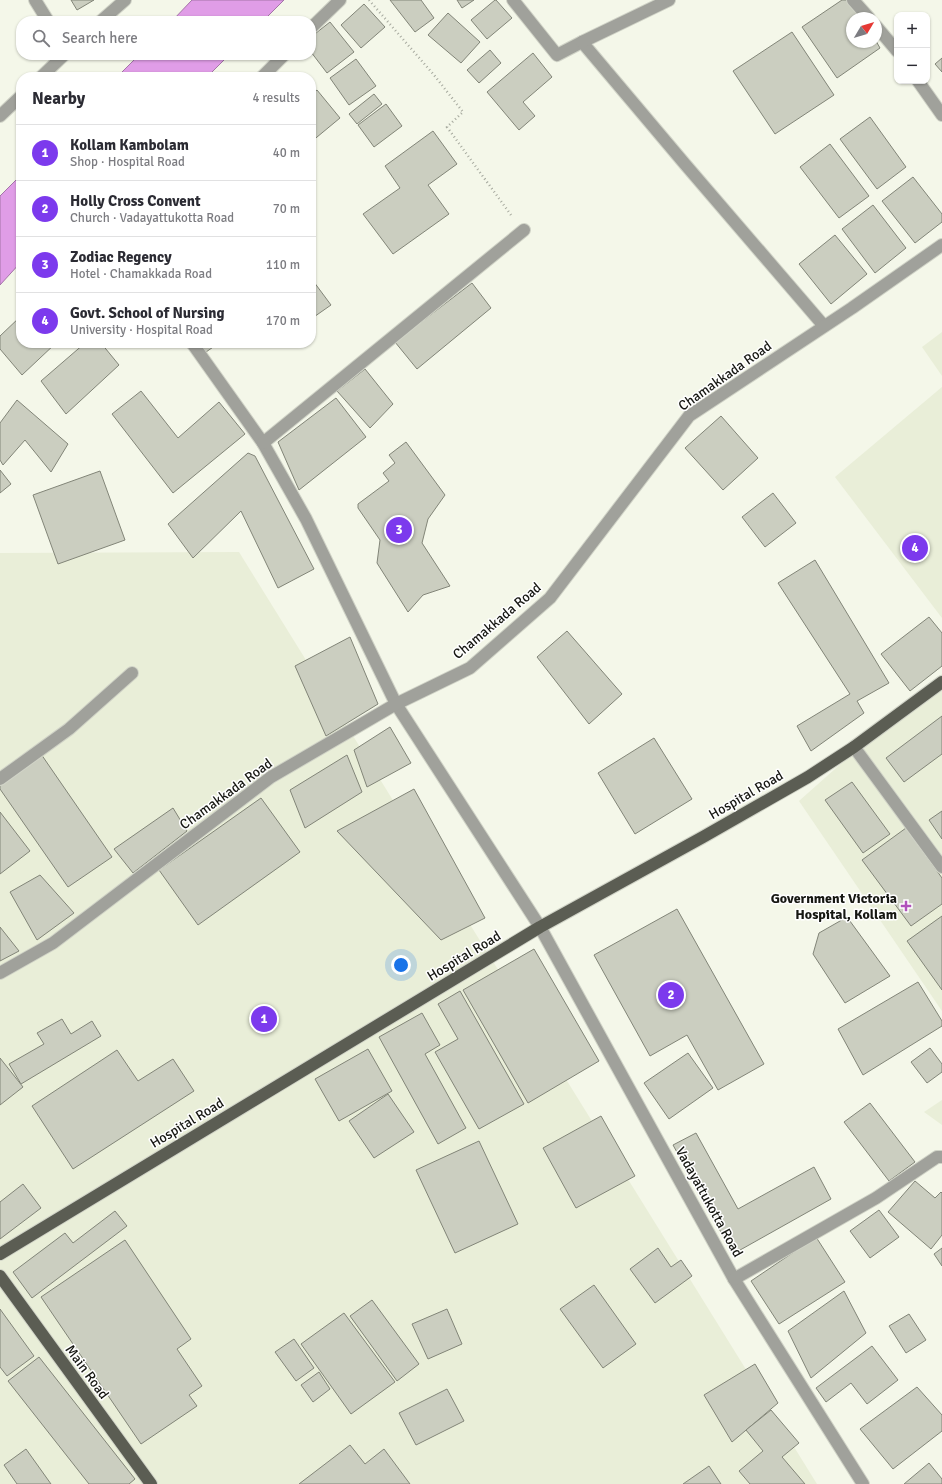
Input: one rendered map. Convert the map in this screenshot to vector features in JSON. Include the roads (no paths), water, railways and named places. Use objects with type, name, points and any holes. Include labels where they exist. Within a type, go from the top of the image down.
[{"type":"main road","name":"Hospital Road","points":[[0,1254],[540,927],[710,834],[808,777],[854,748],[942,682]]},
{"type":"main road","name":"Main Road","points":[[0,1276],[151,1484]]},
{"type":"street","points":[[35,0],[45,16]]},
{"type":"street","points":[[107,16],[125,0]]},
{"type":"street","points":[[316,23],[340,0]]},
{"type":"street","points":[[513,0],[556,55],[669,0]]},
{"type":"street","points":[[853,0],[864,12]]},
{"type":"street","points":[[882,33],[894,48]]},
{"type":"street","points":[[582,42],[824,326]]},
{"type":"street","points":[[46,72],[59,60]]},
{"type":"street","points":[[267,72],[279,60]]},
{"type":"street","points":[[920,84],[942,115]]},
{"type":"street","points":[[0,116],[16,101]]},
{"type":"street","points":[[263,443],[524,230]]},
{"type":"street","name":"Chamakkada Road","points":[[0,973],[52,943],[271,777],[396,704],[470,668],[550,598],[689,416],[942,245]]},
{"type":"street","name":"Vadayattukotta Road","points":[[196,348],[263,443],[306,519],[396,704],[540,927],[734,1280],[863,1484]]},
{"type":"street","points":[[0,780],[69,729],[132,673]]},
{"type":"street","points":[[854,748],[942,867]]},
{"type":"street","points":[[734,1280],[876,1198],[937,1157],[942,1157]]},
{"type":"place","name":"Zodiac Regency","points":[[399,530]]},
{"type":"place","name":"Govt. School of Nursing","points":[[915,548]]},
{"type":"place","name":"Government Victoria Hospital, Kollam","points":[[906,906]]},
{"type":"place","name":"Holly Cross Convent","points":[[671,995]]},
{"type":"place","name":"Kollam Kambolam","points":[[264,1019]]}]
